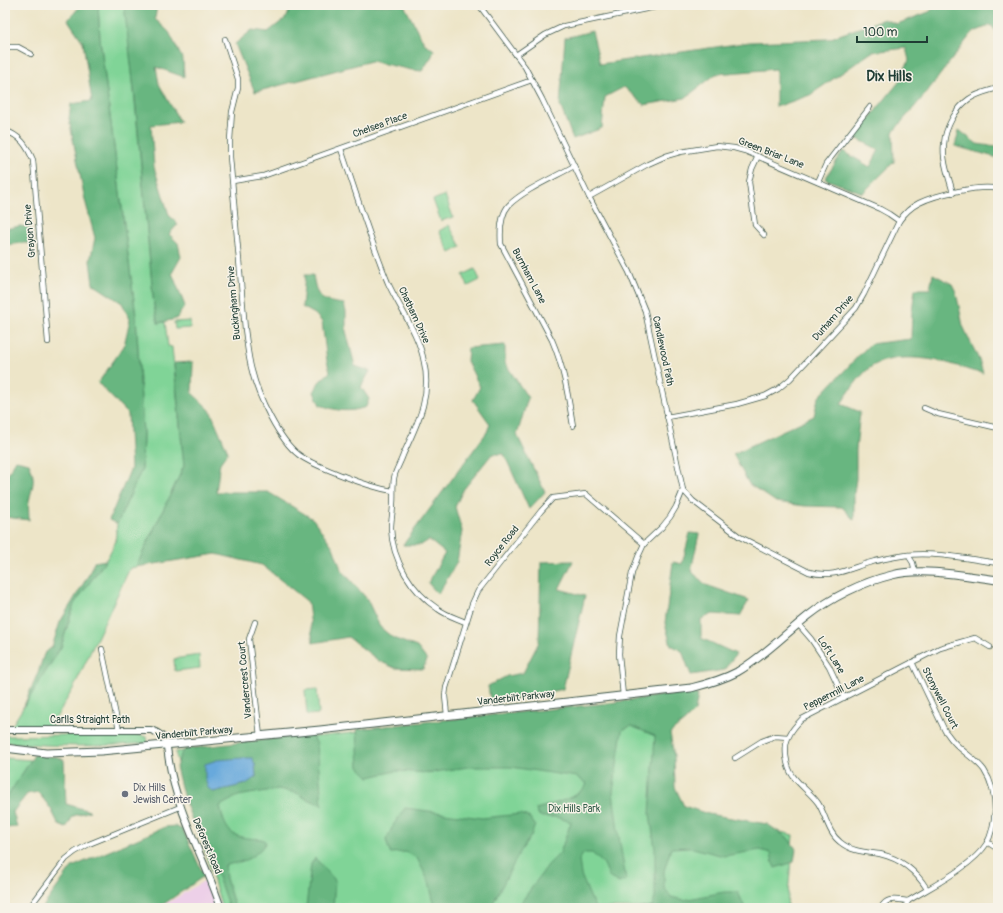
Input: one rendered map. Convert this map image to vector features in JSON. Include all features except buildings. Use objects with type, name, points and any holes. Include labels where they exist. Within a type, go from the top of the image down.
[{"type":"main road","name":"Vanderbilt Parkway","points":[[5,748],[46,753],[101,751],[166,746],[691,688],[716,681],[736,672],[755,660],[822,606],[875,580],[893,575],[915,572],[998,580]]},
{"type":"street","name":"Candlewood Path","points":[[479,5],[516,55],[532,80],[589,197],[629,272],[645,311],[683,490]]},
{"type":"street","points":[[516,55],[545,34],[564,26],[665,5]]},
{"type":"street","name":"Buckingham Drive","points":[[225,39],[238,78],[238,88],[232,112],[230,140],[248,356],[256,384],[274,423],[285,441],[300,455],[322,467],[377,489],[393,491]]},
{"type":"street","points":[[5,47],[18,47],[31,54]]},
{"type":"street","name":"Chelsea Place","points":[[233,181],[263,176],[532,80]]},
{"type":"street","points":[[952,193],[944,144],[952,119],[959,108],[968,99],[982,92],[998,88]]},
{"type":"street","points":[[818,182],[826,164],[870,107]]},
{"type":"street","name":"Grayon Drive","points":[[5,131],[20,139],[28,148],[33,160],[48,342]]},
{"type":"street","name":"Green Briar Lane","points":[[589,197],[648,164],[680,152],[716,146],[734,148],[758,156],[880,209],[890,214],[898,221]]},
{"type":"street","name":"Chatham Drive","points":[[341,149],[382,266],[395,298],[418,342],[427,379],[424,404],[395,474],[391,529],[393,542],[397,557],[404,571],[413,586],[425,600],[438,610],[465,622]]},
{"type":"street","points":[[758,156],[752,169],[749,182],[756,225],[764,235]]},
{"type":"street","name":"Burnham Lane","points":[[573,426],[564,371],[559,355],[502,244],[500,231],[504,216],[509,206],[522,195],[574,166]]},
{"type":"street","name":"Durham Drive","points":[[667,417],[737,404],[765,396],[778,389],[856,308],[898,221],[904,214],[929,198],[980,187],[998,188]]},
{"type":"street","points":[[924,408],[938,414],[998,428]]},
{"type":"street","points":[[623,696],[619,654],[620,636],[632,573],[644,544],[662,528],[670,517],[683,490],[693,501],[740,537],[809,572],[820,575],[840,573],[870,563],[908,555],[935,555],[998,564]]},
{"type":"street","name":"Royce Road","points":[[446,716],[446,688],[465,622],[472,604],[478,592],[540,511],[553,498],[586,494],[644,544]]},
{"type":"street","points":[[908,555],[913,563],[915,572]]},
{"type":"street","name":"Vandercrest Court","points":[[255,622],[249,639],[260,736]]},
{"type":"street","name":"Loft Lane","points":[[798,624],[829,666],[844,698]]},
{"type":"street","name":"Peppermill Lane","points":[[788,737],[795,726],[802,719],[940,648],[975,638],[990,647]]},
{"type":"street","points":[[102,649],[119,730]]},
{"type":"street","name":"Stonywell Court","points":[[908,901],[969,863],[987,842],[994,816],[993,792],[990,781],[984,770],[974,758],[952,741],[945,731],[912,662]]},
{"type":"street","name":"Carlls Straight Path","points":[[5,730],[151,730],[160,734],[166,740],[166,746]]},
{"type":"street","points":[[735,758],[762,741],[775,736],[788,737],[786,755],[788,766],[793,776],[812,795],[833,834],[839,842],[858,851],[882,854],[902,862],[913,870],[928,889]]},
{"type":"street","name":"Deforest Road","points":[[166,746],[170,773],[180,807],[214,887],[221,908]]},
{"type":"street","points":[[29,908],[56,872],[75,852],[89,844],[180,807]]},
{"type":"street","points":[[987,842],[998,849]]},
{"type":"street","points":[[881,908],[885,902],[890,899],[908,901],[905,908]]},
{"type":"shaded area","points":[[207,879],[222,908],[159,908]]},
{"type":"green space","points":[[81,5],[98,5],[100,39],[136,316],[143,434],[142,469],[117,524],[109,520],[131,468],[128,414],[98,383],[124,346],[130,319],[122,303],[93,284],[90,261],[95,238],[85,200],[69,119],[71,104],[92,101],[83,42],[68,20]]},
{"type":"green space","points":[[98,5],[126,5],[154,306],[158,323],[165,322],[168,346],[172,347],[184,466],[136,567],[130,568],[73,689],[51,726],[28,728],[11,727],[61,647],[74,604],[106,560],[115,543],[117,524],[142,468],[143,433],[136,316],[100,39]]},
{"type":"green space","points":[[124,5],[157,5],[155,19],[169,32],[183,60],[184,77],[156,67],[159,84],[180,122],[151,125],[154,167],[169,215],[178,224],[169,234],[178,243],[181,257],[172,273],[185,306],[176,319],[158,323],[154,306],[135,98]]},
{"type":"green space","points":[[291,5],[404,5],[424,43],[434,50],[432,56],[422,71],[371,61],[255,92],[235,44],[252,30],[268,32],[287,17]]},
{"type":"green space","points":[[937,5],[998,5],[998,34],[991,25],[972,33],[923,97],[893,132],[894,162],[863,193],[825,179],[843,151],[870,167],[879,150],[854,137],[899,82],[909,60],[906,48],[872,52],[810,95],[776,107],[776,69],[716,74],[685,98],[644,105],[624,87],[605,97],[602,128],[573,139],[560,105],[565,38],[592,31],[600,64],[750,42],[828,39],[884,19],[897,24],[929,12]]},
{"type":"green space","points":[[959,130],[977,144],[998,147],[998,158],[955,146]]},
{"type":"green space","points":[[445,195],[453,217],[441,221],[433,200]]},
{"type":"green space","points":[[449,225],[461,247],[450,253],[439,231]]},
{"type":"green space","points":[[20,226],[31,228],[34,243],[5,245],[5,229]]},
{"type":"green space","points":[[475,269],[480,280],[468,286],[463,275]]},
{"type":"green space","points":[[933,274],[952,284],[956,292],[963,326],[979,360],[983,373],[930,359],[918,358],[883,361],[865,372],[852,387],[841,404],[860,412],[856,449],[854,520],[842,507],[805,506],[776,502],[749,484],[733,454],[814,416],[818,398],[870,344],[911,339],[912,311],[915,289],[930,289]]},
{"type":"green space","points":[[305,275],[313,275],[318,294],[325,300],[344,304],[346,312],[346,331],[355,366],[370,371],[361,387],[369,399],[366,407],[348,411],[332,409],[320,405],[314,392],[319,382],[330,372],[327,361],[322,322],[315,314],[302,307]]},
{"type":"green space","points":[[190,321],[191,328],[175,329],[174,322]]},
{"type":"green space","points":[[505,345],[505,363],[528,398],[517,435],[545,492],[529,509],[504,454],[492,454],[463,490],[455,507],[462,531],[457,562],[438,594],[428,583],[445,553],[429,540],[421,545],[403,545],[487,432],[490,424],[473,400],[480,387],[467,361],[468,348]]},
{"type":"green space","points":[[193,362],[192,393],[210,410],[228,452],[220,463],[216,492],[268,492],[313,519],[333,547],[341,569],[367,599],[380,627],[393,638],[417,647],[427,660],[423,669],[395,668],[379,661],[348,637],[313,643],[308,602],[262,565],[216,554],[136,567],[184,466],[174,363]]},
{"type":"green space","points":[[16,460],[29,463],[33,474],[33,486],[29,503],[29,520],[5,517],[5,479]]},
{"type":"green space","points":[[690,533],[699,534],[691,571],[706,585],[749,600],[740,616],[713,614],[701,619],[701,638],[736,654],[724,670],[691,675],[682,651],[671,645],[665,623],[673,562],[682,564]]},
{"type":"green space","points":[[106,560],[74,604],[61,647],[23,708],[44,654],[52,647],[60,622],[91,571],[94,562]]},
{"type":"green space","points":[[573,561],[559,589],[585,596],[563,689],[491,704],[488,686],[507,676],[523,673],[539,642],[541,562]]},
{"type":"green space","points":[[199,655],[200,668],[175,671],[174,659]]},
{"type":"green space","points":[[317,689],[319,714],[307,715],[305,690]]},
{"type":"green space","points":[[688,692],[698,695],[695,711],[670,733],[674,756],[675,787],[684,806],[708,814],[767,824],[788,838],[796,849],[794,862],[775,868],[771,853],[760,850],[724,856],[689,847],[671,848],[664,871],[664,887],[671,897],[684,900],[724,892],[738,892],[745,908],[640,908],[652,907],[655,898],[655,849],[650,814],[655,736],[631,726],[622,730],[613,792],[626,880],[619,883],[610,878],[604,864],[592,853],[584,853],[579,860],[581,875],[595,908],[517,908],[548,865],[560,853],[571,822],[556,817],[542,817],[537,814],[536,809],[557,803],[578,793],[587,784],[577,777],[511,767],[468,767],[428,773],[396,771],[369,777],[359,767],[357,729],[609,703]]},
{"type":"green space","name":"Dix Hills Park","points":[[686,697],[664,724],[674,806],[793,835],[787,908],[222,908],[175,752]]},
{"type":"green space","points":[[118,734],[147,737],[148,743],[76,746],[5,742],[5,735]]},
{"type":"green space","points":[[307,735],[312,735],[317,744],[322,805],[297,793],[278,789],[238,796],[220,806],[225,824],[233,833],[244,838],[262,839],[266,842],[262,848],[248,859],[225,865],[226,878],[235,908],[229,908],[213,863],[194,825],[184,799],[176,767],[181,754],[185,749]],"holes":[[[255,764],[256,777],[241,785],[213,792]]]},
{"type":"green space","points":[[34,755],[58,757],[64,760],[66,804],[90,811],[73,816],[66,828],[59,825],[51,809],[38,792],[27,794],[13,812],[17,827],[5,828],[5,800]]},
{"type":"green space","points":[[5,758],[31,760],[5,806]]},
{"type":"green space","points":[[405,808],[482,818],[521,814],[530,818],[535,825],[531,836],[520,852],[494,901],[492,908],[435,908],[429,882],[417,858],[405,852],[390,853],[386,840],[394,824]]},
{"type":"green space","points":[[175,826],[183,830],[204,876],[158,908],[42,908],[72,867],[165,827]]},
{"type":"green space","points":[[315,858],[335,880],[333,908],[306,908],[311,864]]},
{"type":"water","points":[[252,758],[255,764],[256,777],[246,784],[213,792],[208,788],[205,779],[205,764],[217,760]]},
{"type":"place","name":"Dix Hills Jewish Center","points":[[125,794]]},
{"type":"district","name":"Dix Hills","points":[[889,76]]}]
